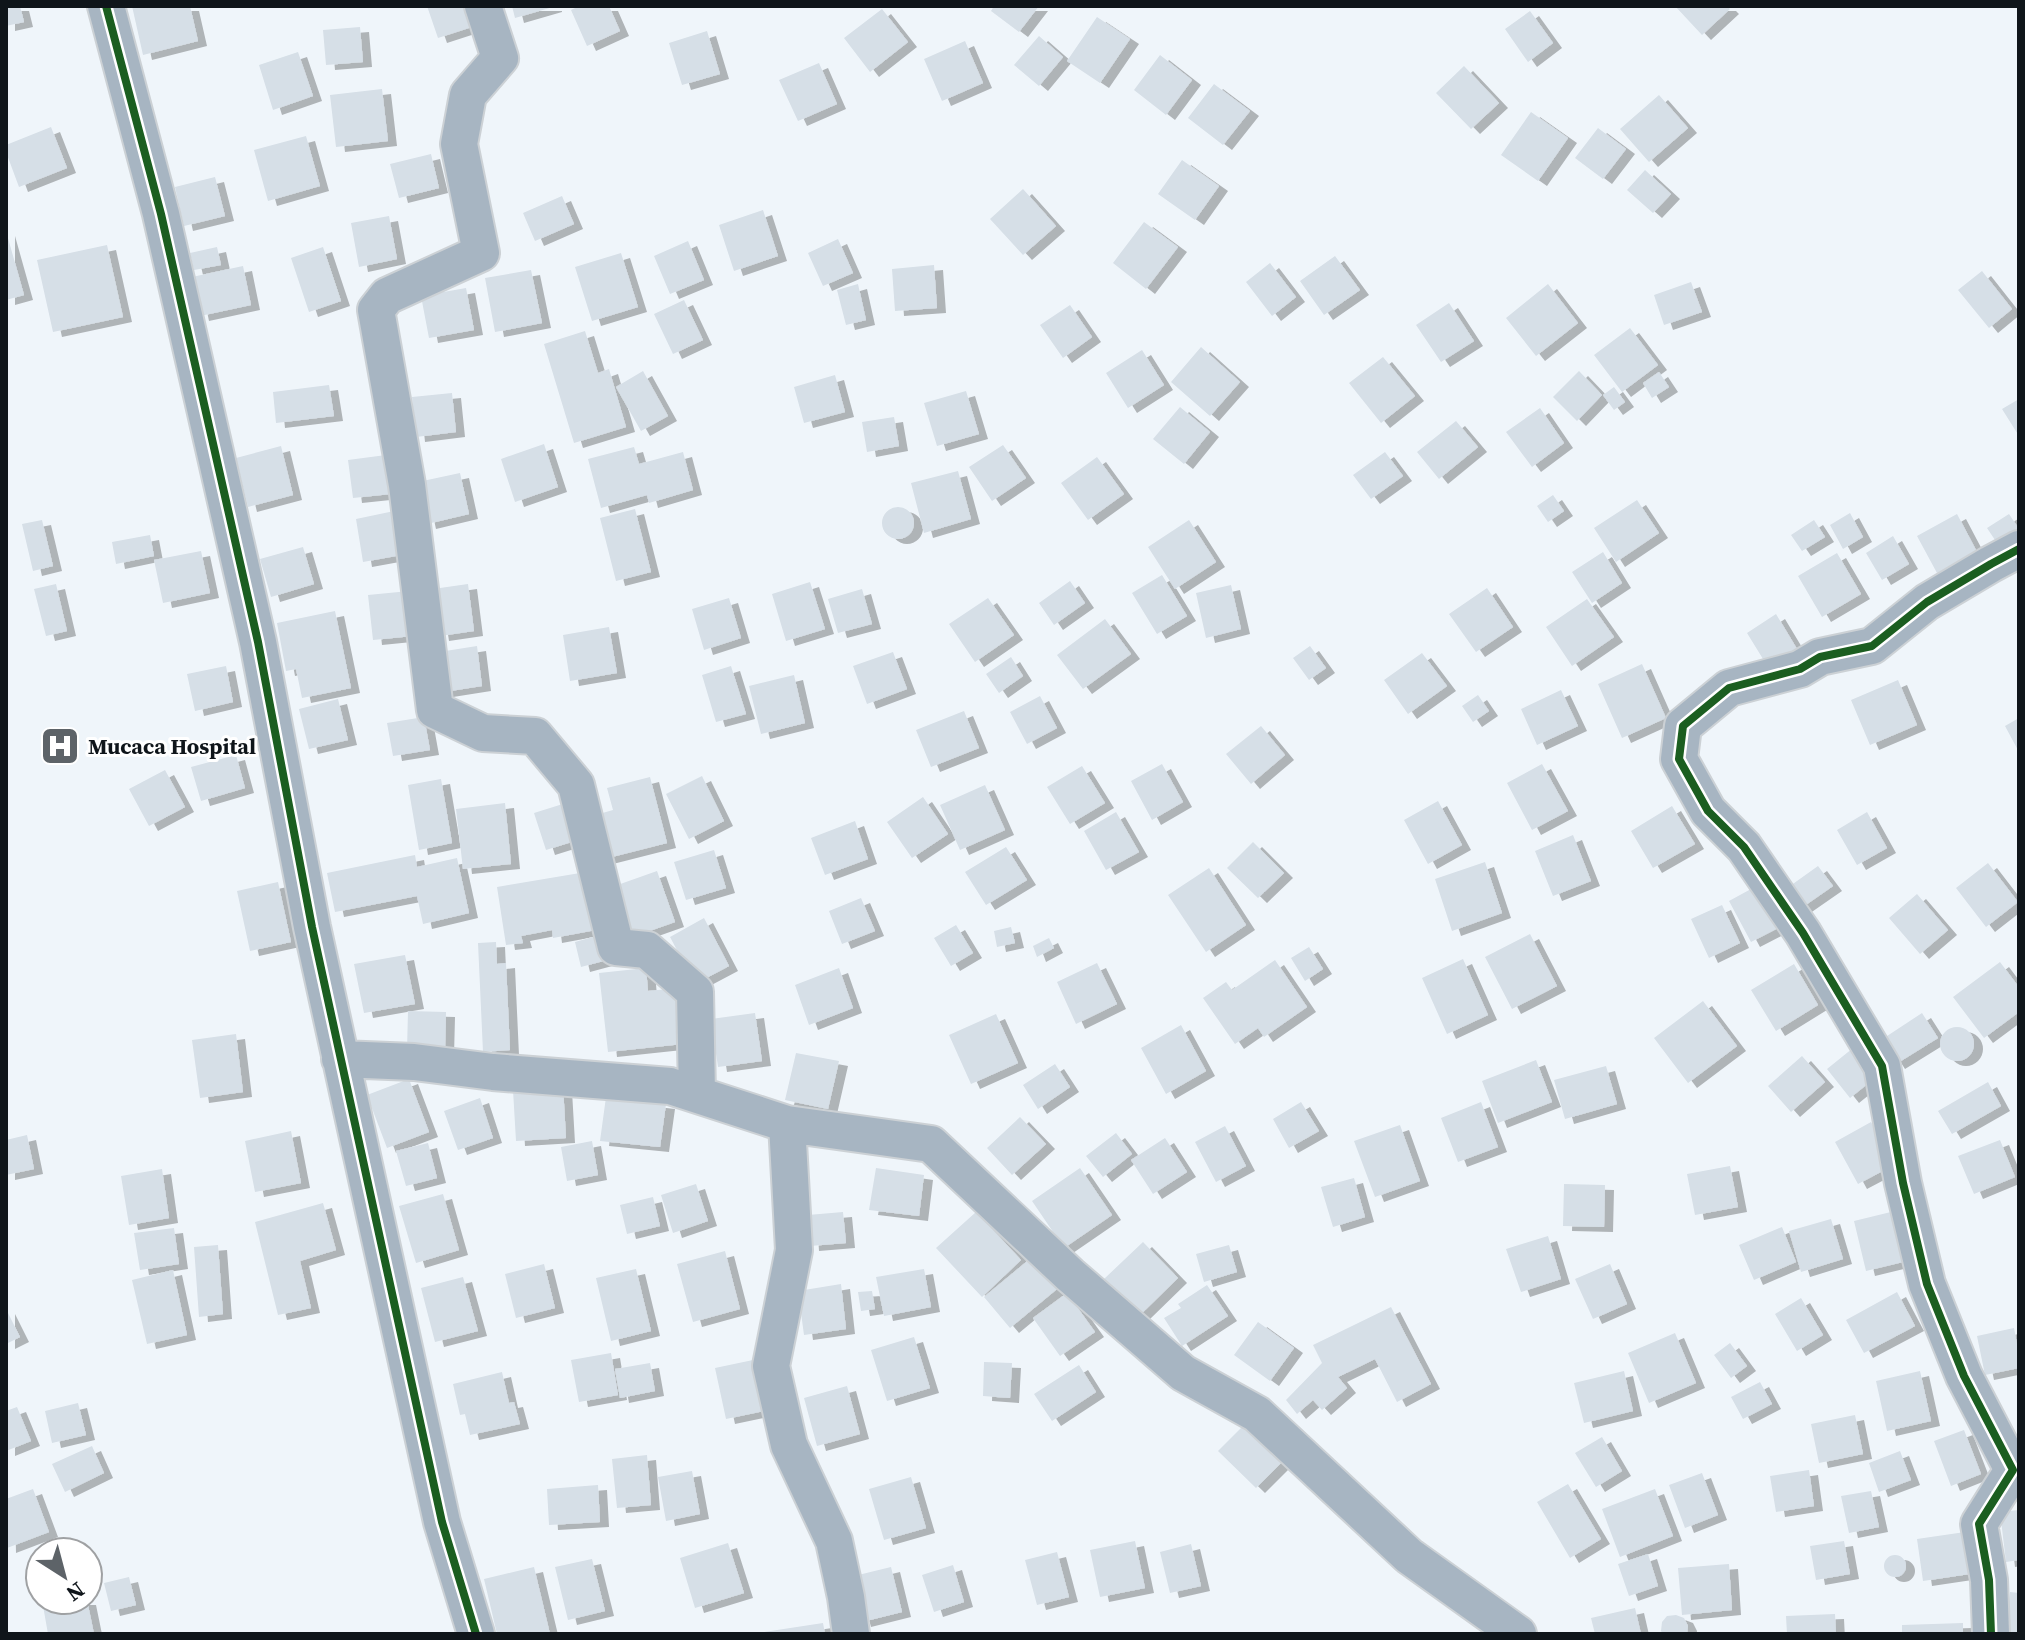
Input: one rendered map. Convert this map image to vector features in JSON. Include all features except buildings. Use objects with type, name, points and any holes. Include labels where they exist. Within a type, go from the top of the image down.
[{"type":"street","points":[[106,6],[161,214],[221,475],[258,642],[340,1059],[442,1522],[476,1634]]},
{"type":"street","points":[[483,6],[500,58],[468,95],[459,144],[481,253],[387,296],[376,310],[407,485],[435,710],[483,733],[535,736],[576,785],[616,947],[647,950],[695,992],[697,1094]]},
{"type":"street","points":[[1991,1634],[1989,1580],[1979,1524],[2013,1470],[1964,1376],[1927,1284],[1903,1183],[1882,1066],[1803,933],[1744,847],[1708,811],[1679,759],[1683,726],[1729,688],[1800,669],[1820,657],[1872,646],[1927,602],[2019,549]]},
{"type":"street","points":[[340,1059],[414,1062],[493,1072],[670,1086],[787,1124],[931,1144],[1070,1275],[1183,1373],[1257,1414],[1409,1556],[1518,1634]]},
{"type":"street","points":[[787,1124],[794,1250],[771,1366],[789,1445],[834,1541],[851,1634]]},
{"type":"cycle path","points":[[106,6],[161,214],[258,642],[312,927],[442,1522],[476,1634]]},
{"type":"cycle path","points":[[1991,1634],[1989,1580],[1979,1524],[2013,1470],[1964,1376],[1927,1284],[1903,1183],[1882,1066],[1803,933],[1744,847],[1708,811],[1679,759],[1683,726],[1729,688],[1800,669],[1820,657],[1872,646],[1927,602],[2019,549]]},
{"type":"place","name":"Mucaca Hospital","points":[[60,746]]}]
